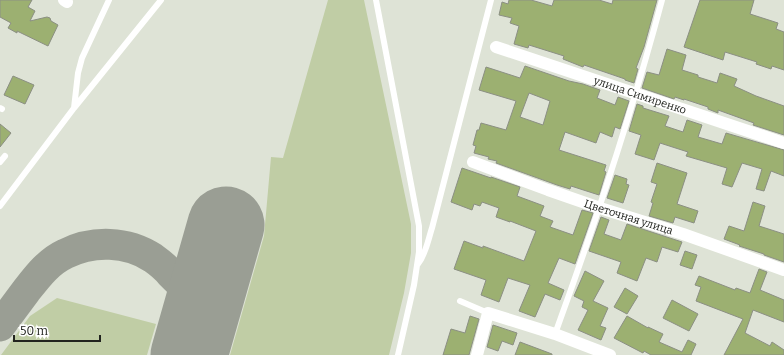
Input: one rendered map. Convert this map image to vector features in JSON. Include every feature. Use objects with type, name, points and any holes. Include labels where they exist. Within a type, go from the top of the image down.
[{"type":"street","name":"улица Симиренко","points":[[496,47],[784,143]]},
{"type":"street","name":"Цветочная улица","points":[[473,162],[548,190],[683,234],[784,270]]},
{"type":"street","points":[[477,355],[488,313],[555,334],[610,355]]},
{"type":"lane","points":[[74,108],[78,73],[82,58],[109,0]]},
{"type":"lane","points":[[0,206],[74,108],[161,0]]},
{"type":"lane","points":[[376,0],[419,226],[419,252],[414,285],[398,355]]},
{"type":"lane","points":[[417,265],[422,259],[432,228],[491,0]]},
{"type":"lane","points":[[555,334],[600,208],[636,94],[662,0]]},
{"type":"lane","points":[[0,162],[5,156]]},
{"type":"lane","points":[[460,302],[488,313]]},
{"type":"green space","points":[[328,0],[364,0],[411,224],[411,253],[404,293],[389,355],[230,355],[264,236],[271,157],[283,158]]},
{"type":"green space","points":[[57,298],[156,324],[147,355],[1,355],[30,316]]},
{"type":"building","points":[[0,0],[32,0],[28,7],[35,11],[30,21],[47,17],[58,25],[48,46],[8,28],[11,23],[0,17]]},
{"type":"building","points":[[509,0],[531,0],[552,6],[554,0],[599,0],[612,4],[613,0],[657,0],[644,47],[636,68],[638,69],[634,83],[584,65],[583,67],[563,59],[564,56],[529,45],[528,48],[514,44],[519,26],[510,23],[512,18],[499,15],[502,2],[508,4]]},
{"type":"building","points":[[700,0],[754,0],[750,14],[778,23],[776,29],[784,32],[784,70],[772,66],[771,69],[756,64],[757,62],[725,52],[723,60],[684,47]]},
{"type":"building","points":[[667,49],[686,55],[682,70],[717,83],[720,73],[737,79],[734,86],[784,106],[784,135],[753,125],[754,123],[718,110],[718,113],[708,109],[708,107],[684,99],[675,97],[674,99],[642,88],[647,72],[659,75]]},
{"type":"building","points":[[525,66],[600,90],[597,98],[615,105],[618,97],[629,101],[620,129],[615,127],[612,137],[600,132],[596,143],[565,132],[559,150],[606,165],[604,171],[606,172],[599,195],[571,186],[570,189],[557,185],[496,163],[497,161],[488,159],[489,157],[474,153],[476,146],[473,145],[477,130],[479,130],[481,123],[506,130],[516,101],[479,90],[486,67],[520,78]],"holes":[[[529,93],[550,101],[543,125],[520,117]]]},
{"type":"building","points":[[13,76],[34,85],[25,104],[4,95]]},
{"type":"building","points":[[637,104],[643,106],[643,108],[669,116],[665,126],[683,132],[687,120],[702,125],[698,137],[722,144],[726,133],[784,150],[784,176],[771,171],[764,191],[756,189],[762,169],[742,163],[732,187],[722,184],[727,168],[686,156],[688,152],[660,143],[654,160],[635,154],[641,135],[629,131]]},
{"type":"building","points":[[0,124],[11,133],[0,147]]},
{"type":"building","points":[[657,163],[687,173],[677,204],[698,211],[694,223],[675,217],[673,223],[649,216],[653,203],[651,202],[657,184],[651,182]]},
{"type":"building","points":[[462,168],[520,187],[517,196],[544,206],[540,216],[553,221],[550,227],[573,235],[582,210],[593,213],[575,264],[559,258],[548,283],[564,290],[560,300],[545,294],[535,317],[519,311],[530,285],[508,278],[499,302],[481,295],[486,280],[454,269],[464,241],[483,248],[483,246],[524,261],[536,231],[496,217],[499,208],[482,202],[480,206],[474,204],[472,210],[451,202]]},
{"type":"building","points":[[615,175],[627,179],[626,184],[629,185],[623,203],[607,198]]},
{"type":"building","points":[[753,202],[765,206],[759,226],[784,234],[784,262],[724,239],[729,226],[744,231]]},
{"type":"building","points":[[601,217],[609,220],[604,234],[621,240],[627,224],[682,242],[678,252],[662,247],[657,262],[646,258],[637,281],[617,273],[621,262],[589,251]]},
{"type":"building","points":[[685,251],[697,255],[692,269],[680,265]]},
{"type":"building","points":[[759,269],[767,272],[760,290],[784,300],[784,322],[753,310],[745,333],[770,346],[772,342],[784,350],[784,355],[724,355],[743,319],[696,301],[701,287],[695,285],[699,276],[735,290],[736,288],[750,293]]},
{"type":"building","points":[[585,271],[604,281],[593,301],[608,308],[600,326],[606,328],[601,340],[578,330],[588,310],[582,307],[584,301],[574,296]]},
{"type":"building","points":[[625,288],[638,296],[627,314],[614,307]]},
{"type":"building","points":[[672,300],[698,314],[689,331],[663,318]]},
{"type":"building","points":[[470,316],[479,319],[469,355],[443,355],[451,329],[465,333]]},
{"type":"building","points":[[627,316],[648,328],[663,334],[659,342],[682,352],[688,340],[696,344],[691,355],[651,355],[644,351],[643,353],[614,338]]},
{"type":"building","points":[[493,325],[517,333],[513,345],[502,341],[498,351],[487,347]]},
{"type":"building","points":[[520,342],[552,354],[552,355],[515,355]]},
{"type":"taxiway","points":[[0,326],[34,280],[53,261],[76,249],[87,246],[110,244],[132,248],[153,258],[165,268],[189,294],[195,309],[196,318],[192,345]]},
{"type":"runway","points":[[189,355],[226,225]]}]
